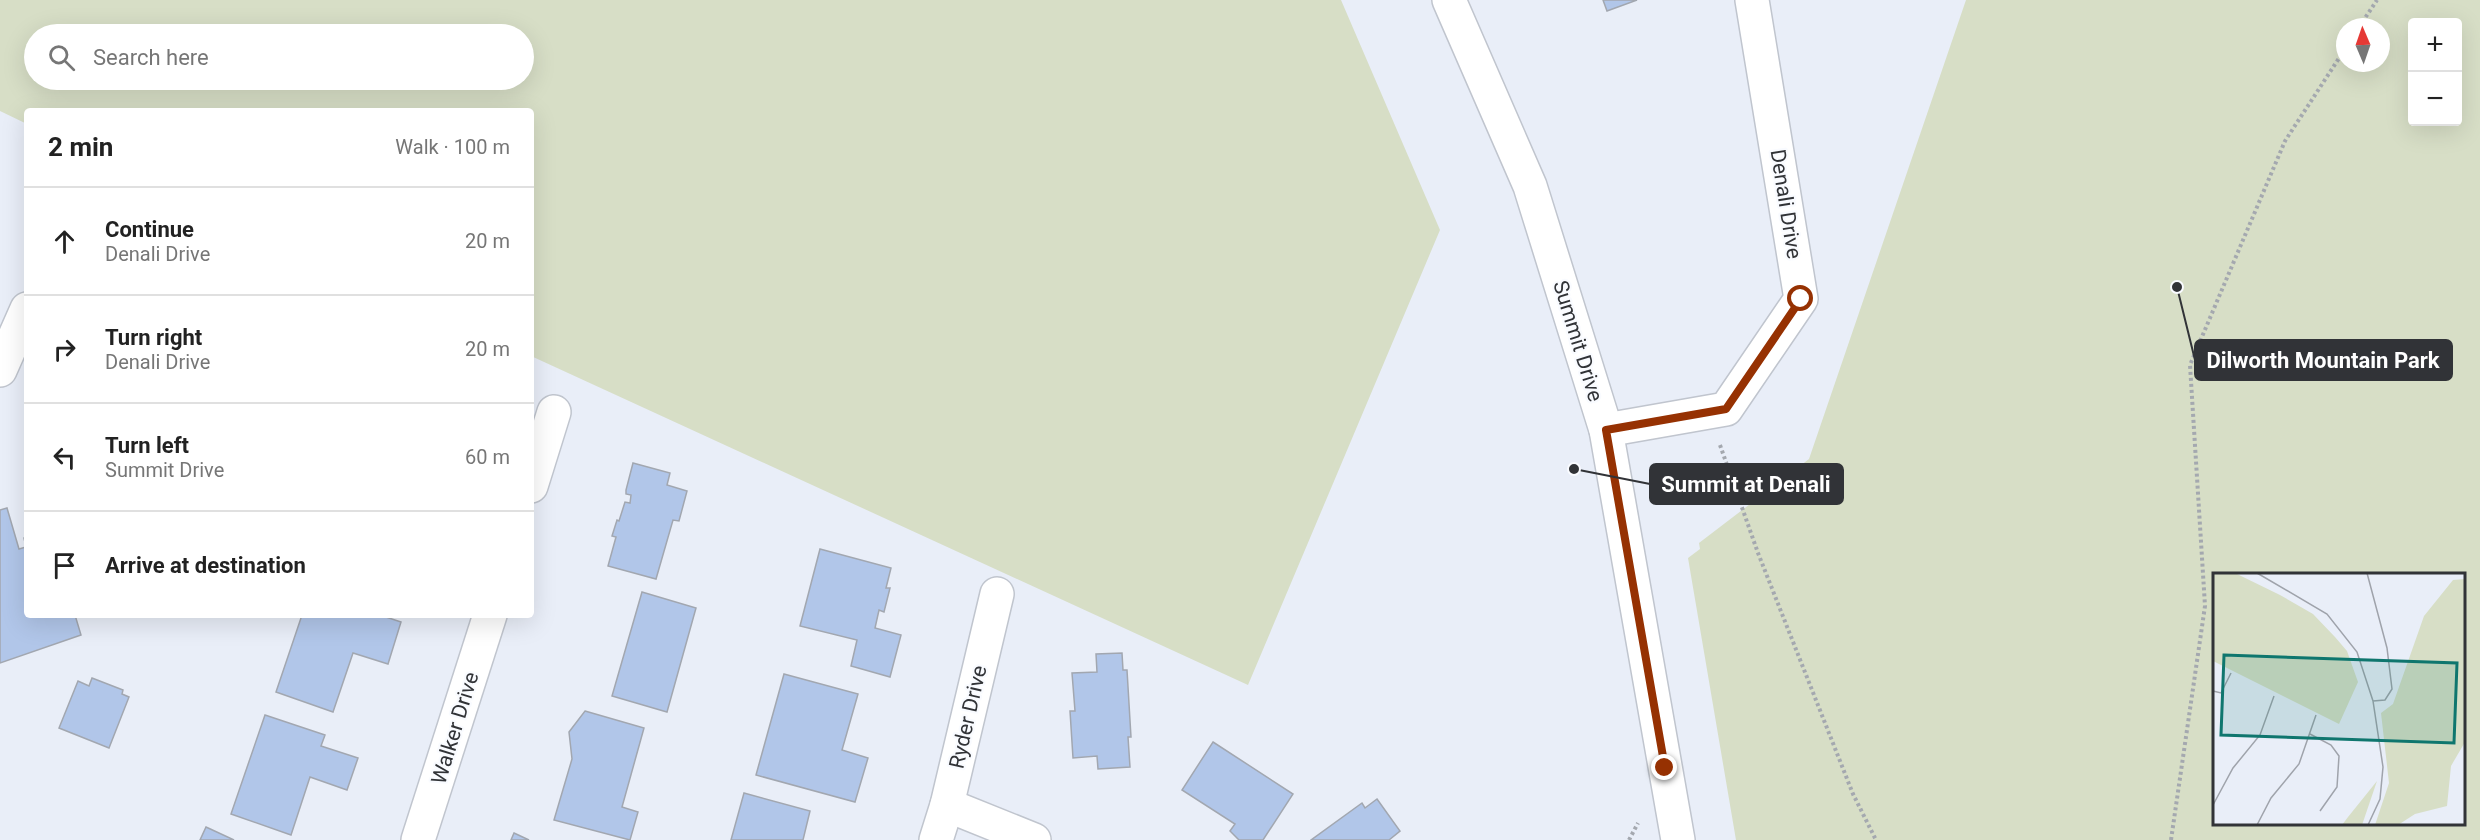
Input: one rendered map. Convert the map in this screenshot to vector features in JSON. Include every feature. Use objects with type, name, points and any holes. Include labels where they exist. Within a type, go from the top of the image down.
[{"type":"street","name":"Summit Drive","points":[[1449,0],[1530,186],[1606,430],[1678,840]]},
{"type":"street","name":"Denali Drive","points":[[1606,430],[1726,409],[1801,299],[1752,0]]},
{"type":"street","points":[[0,370],[24,316]]},
{"type":"street","points":[[534,476],[554,412]]},
{"type":"street","name":"Ryder Drive","points":[[936,840],[947,805],[998,594]]},
{"type":"street","name":"Walker Drive","points":[[418,840],[489,618]]},
{"type":"street","points":[[947,805],[1034,840]]},
{"type":"path","points":[[2365,18],[2377,0]]},
{"type":"path","points":[[2171,840],[2205,606],[2190,365],[2285,141],[2336,63]]},
{"type":"path","points":[[1709,412],[1758,553],[1853,794],[1876,840]]},
{"type":"green space","points":[[0,0],[1341,0],[1440,230],[1248,685],[534,357],[534,108],[24,108],[24,123],[0,111]]},
{"type":"green space","points":[[1966,0],[2480,0],[2480,840],[1736,840],[1688,558],[1700,549],[1699,543],[1809,459]]},
{"type":"building","points":[[1603,0],[1637,0],[1607,11]]},
{"type":"building","points":[[633,463],[670,473],[667,485],[687,491],[679,521],[673,520],[656,579],[608,566],[616,537],[612,536],[617,520],[619,521],[625,502],[630,503],[631,495],[626,494],[626,490]]},
{"type":"building","points":[[7,508],[19,549],[24,548],[24,618],[76,618],[81,635],[0,663],[0,510]]},
{"type":"building","points":[[820,549],[891,568],[886,588],[890,588],[884,612],[879,610],[875,628],[901,635],[890,677],[851,666],[857,640],[800,626]]},
{"type":"building","points":[[642,592],[696,608],[667,712],[612,696]]},
{"type":"building","points":[[301,618],[389,618],[401,622],[388,664],[353,653],[333,712],[276,692]]},
{"type":"building","points":[[1122,653],[1123,670],[1127,670],[1131,737],[1128,737],[1130,767],[1098,769],[1097,756],[1073,758],[1070,711],[1075,711],[1072,673],[1097,672],[1096,654]]},
{"type":"building","points":[[784,674],[858,694],[842,750],[868,758],[855,802],[756,775]]},
{"type":"building","points":[[92,678],[123,690],[122,694],[129,697],[109,748],[59,728],[78,681],[89,686]]},
{"type":"building","points":[[585,711],[644,728],[622,807],[638,812],[630,840],[554,820],[572,759],[569,732]]},
{"type":"building","points":[[265,715],[325,735],[321,746],[358,758],[347,790],[310,777],[291,835],[231,814]]},
{"type":"building","points":[[1213,742],[1293,794],[1263,840],[1239,840],[1230,831],[1235,824],[1182,790]]},
{"type":"building","points":[[744,793],[810,811],[803,840],[731,840]]},
{"type":"building","points":[[1377,799],[1400,831],[1389,840],[1311,840],[1362,803],[1365,808]]},
{"type":"building","points":[[206,827],[234,840],[200,840]]},
{"type":"building","points":[[514,833],[529,840],[511,840]]},
{"type":"place","name":"Dilworth Mountain Park","points":[[2177,287]]},
{"type":"place","name":"Summit at Denali","points":[[1574,469]]},
{"type":"route","points":[[1665,768],[1606,430],[1726,409],[1801,299]]}]
